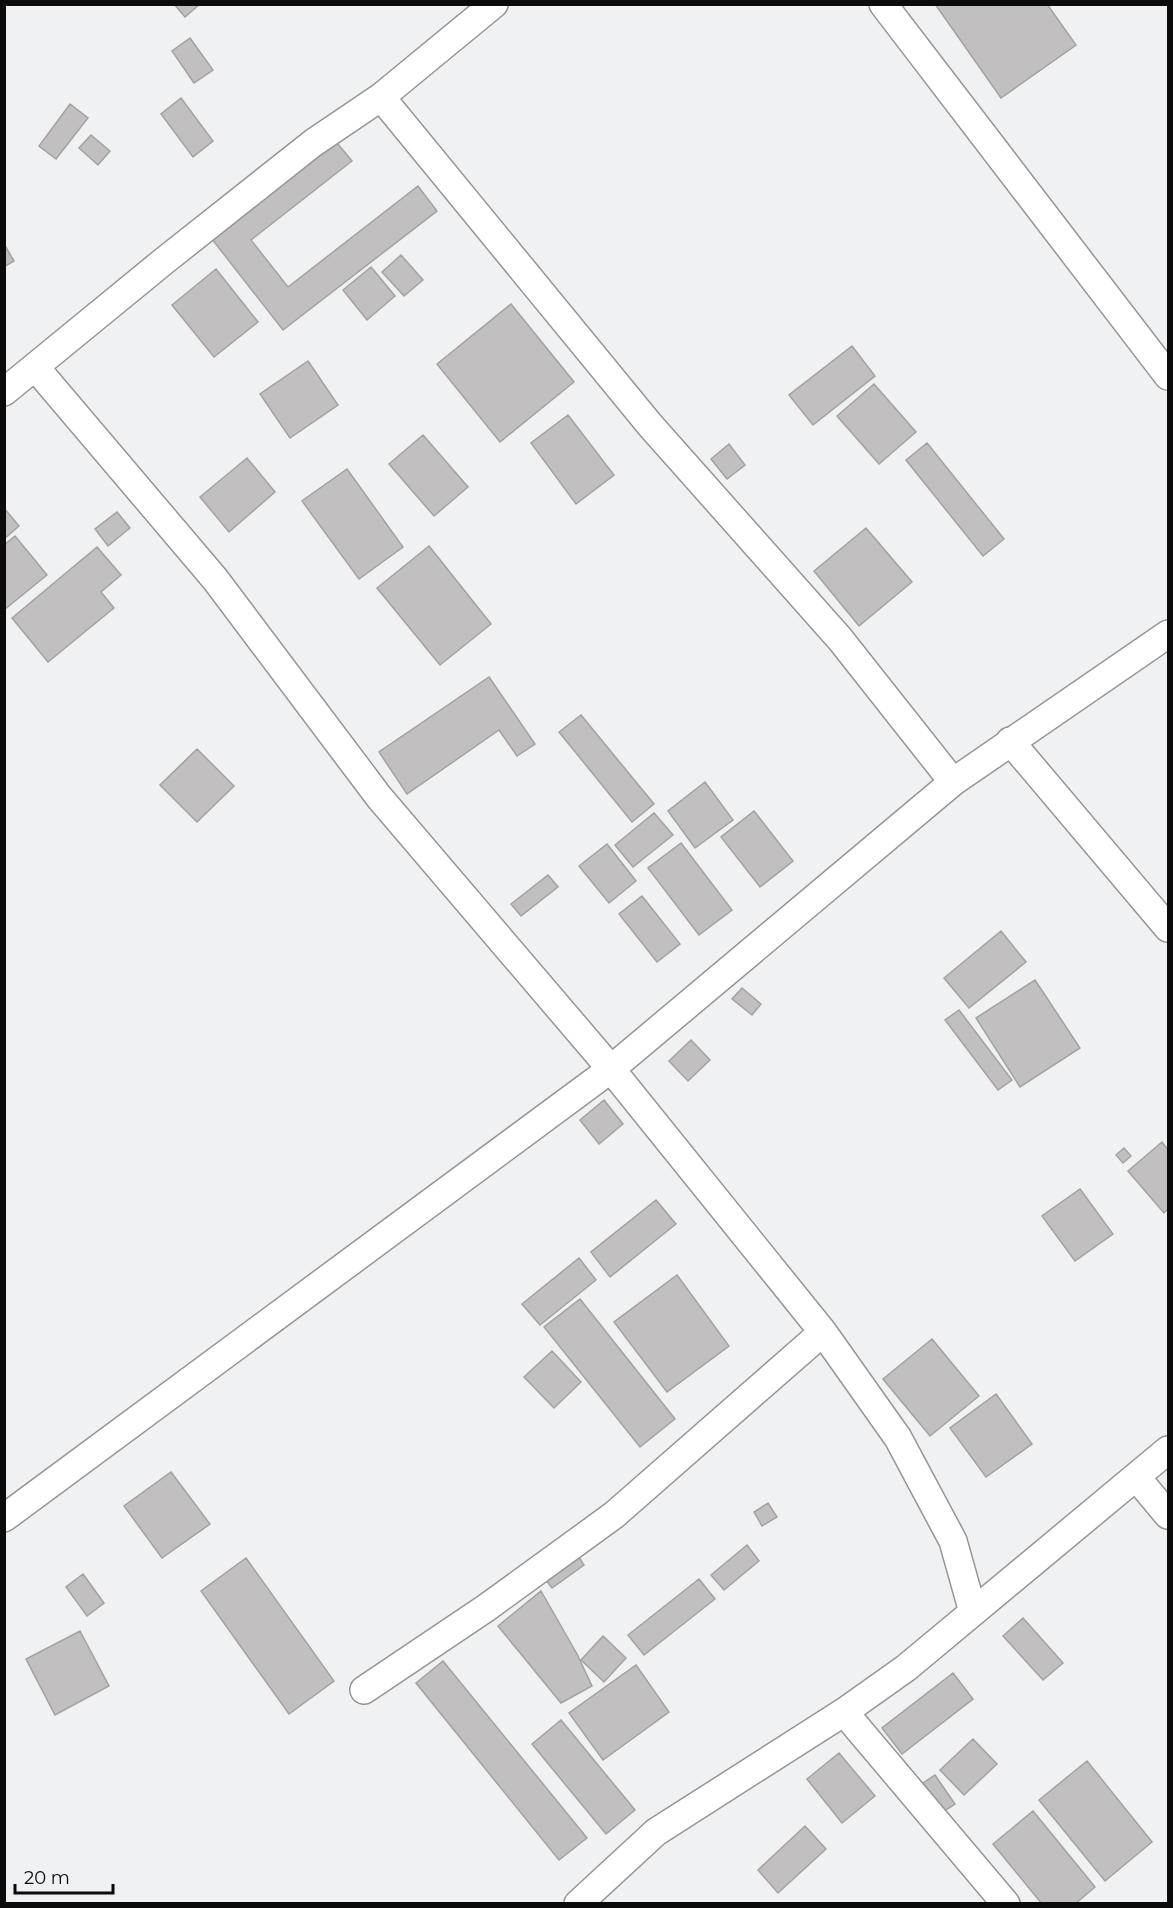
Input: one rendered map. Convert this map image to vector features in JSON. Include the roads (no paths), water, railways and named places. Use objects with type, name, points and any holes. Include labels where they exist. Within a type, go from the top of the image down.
[{"type":"street","points":[[4,392],[313,143],[381,97],[494,4]]},
{"type":"street","points":[[883,4],[1168,376]]},
{"type":"street","points":[[381,97],[650,425],[840,639],[953,782]]},
{"type":"street","points":[[36,368],[214,579],[379,798],[611,1069],[823,1332],[898,1438],[953,1541],[973,1611]]},
{"type":"street","points":[[4,1518],[611,1069],[953,782],[1168,634]]},
{"type":"street","points":[[1010,741],[1168,928]]},
{"type":"street","points":[[364,1690],[486,1608],[614,1515],[823,1332]]},
{"type":"street","points":[[578,1904],[656,1832],[844,1712],[906,1668],[1168,1450]]},
{"type":"street","points":[[1137,1478],[1168,1515]]},
{"type":"street","points":[[844,1712],[1006,1904]]}]
